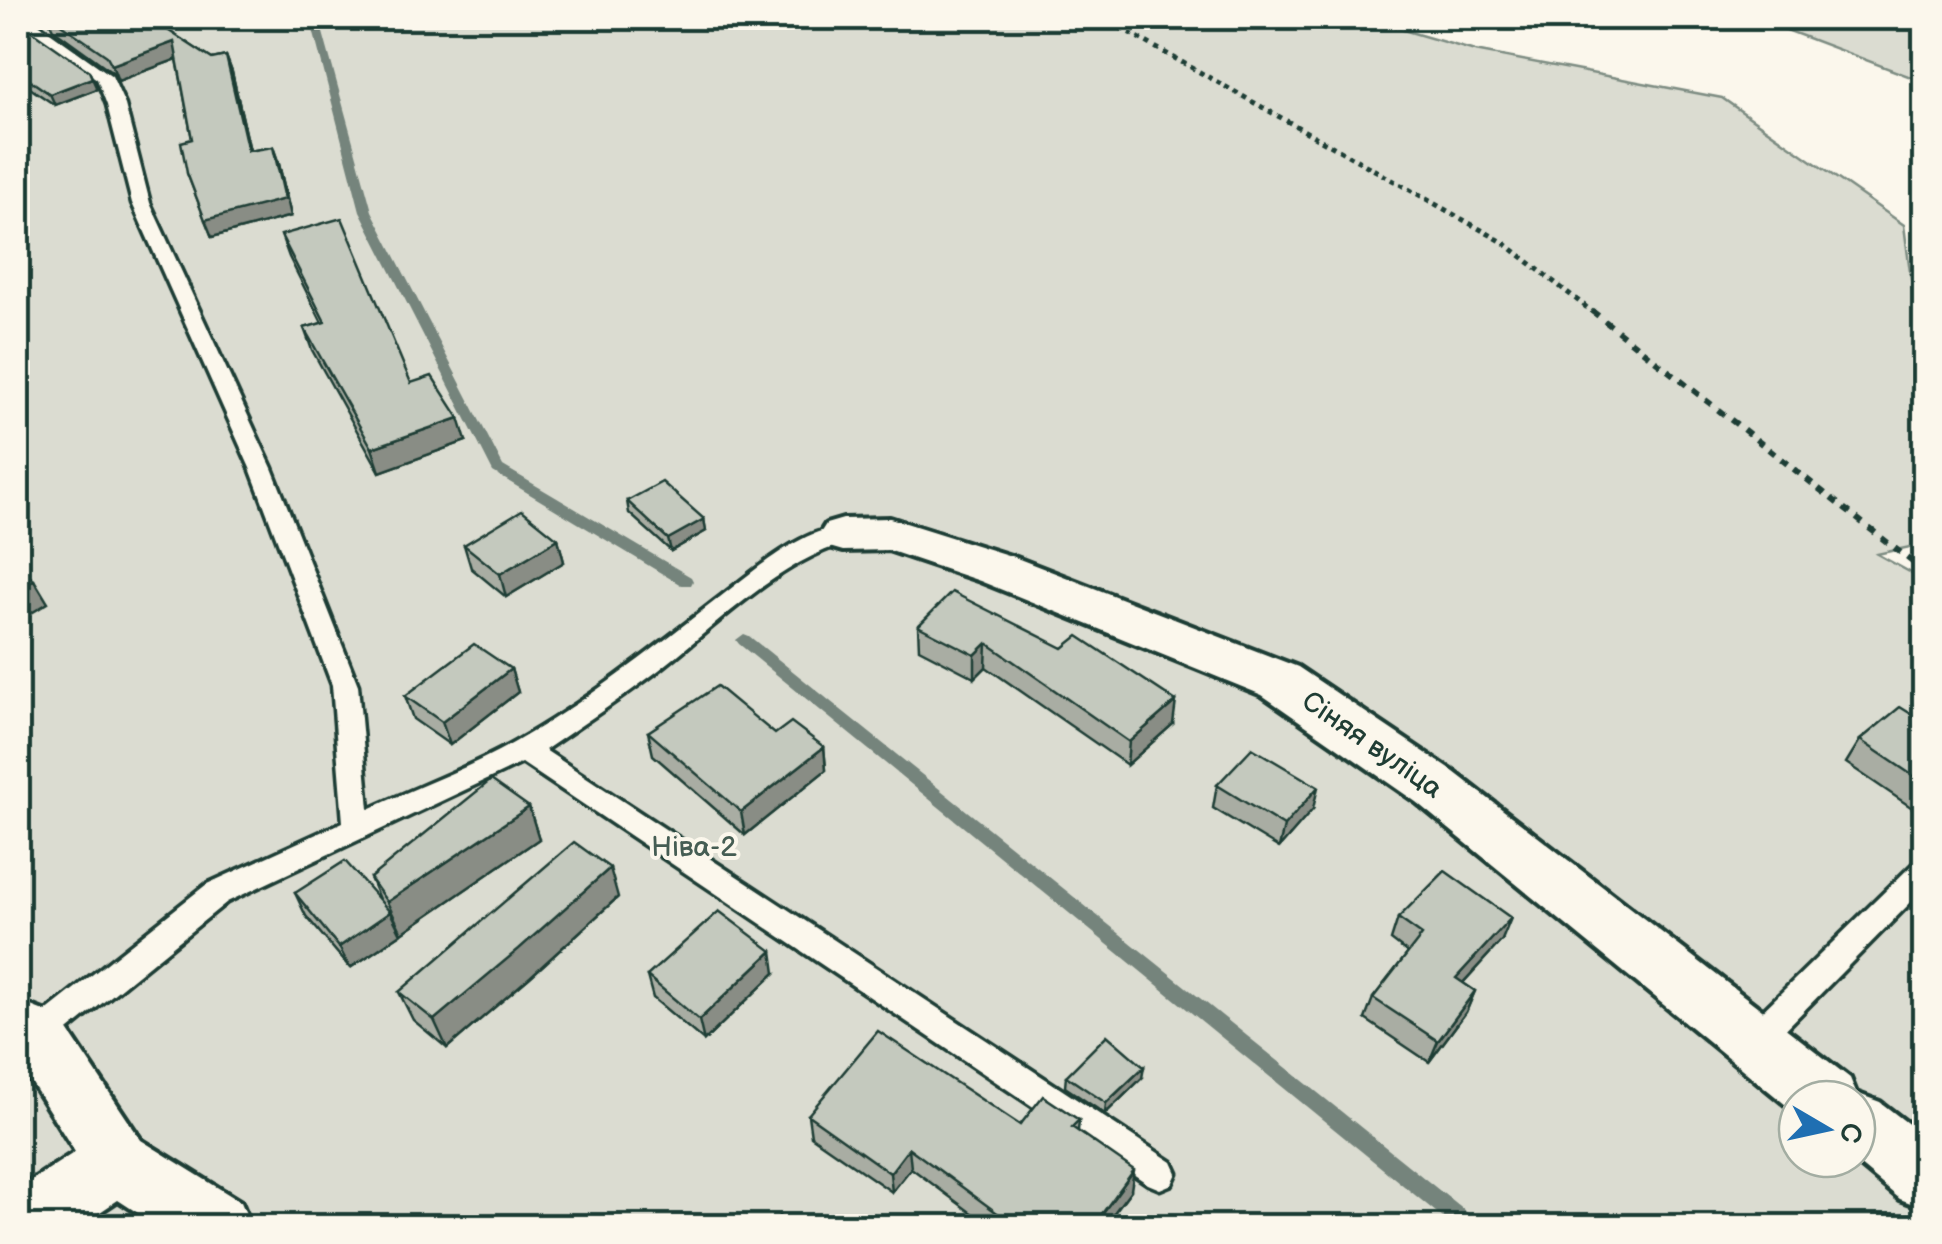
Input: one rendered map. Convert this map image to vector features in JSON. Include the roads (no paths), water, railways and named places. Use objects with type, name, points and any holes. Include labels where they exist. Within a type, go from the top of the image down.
[{"type":"street","name":"Сіняя вуліца","points":[[842,535],[890,534],[980,564],[1280,682],[1435,786],[1801,1079]]},
{"type":"street","points":[[27,1033],[118,1162],[216,1226]]},
{"type":"street","points":[[1877,1138],[1924,1176]]},
{"type":"street","points":[[20,1226],[118,1162]]},
{"type":"lane","points":[[20,18],[104,76],[116,105],[140,204],[261,468],[345,686],[357,826]]},
{"type":"lane","points":[[27,1033],[217,893],[524,750],[632,677],[779,564],[818,542],[842,535]]},
{"type":"lane","points":[[524,750],[1160,1173]]},
{"type":"lane","points":[[1753,1041],[1924,871]]},
{"type":"waterway","points":[[314,18],[366,211],[498,469],[686,581]]},
{"type":"waterway","points":[[744,640],[1468,1226]]},
{"type":"park label","name":"Ніва-2","points":[[694,847]]}]
